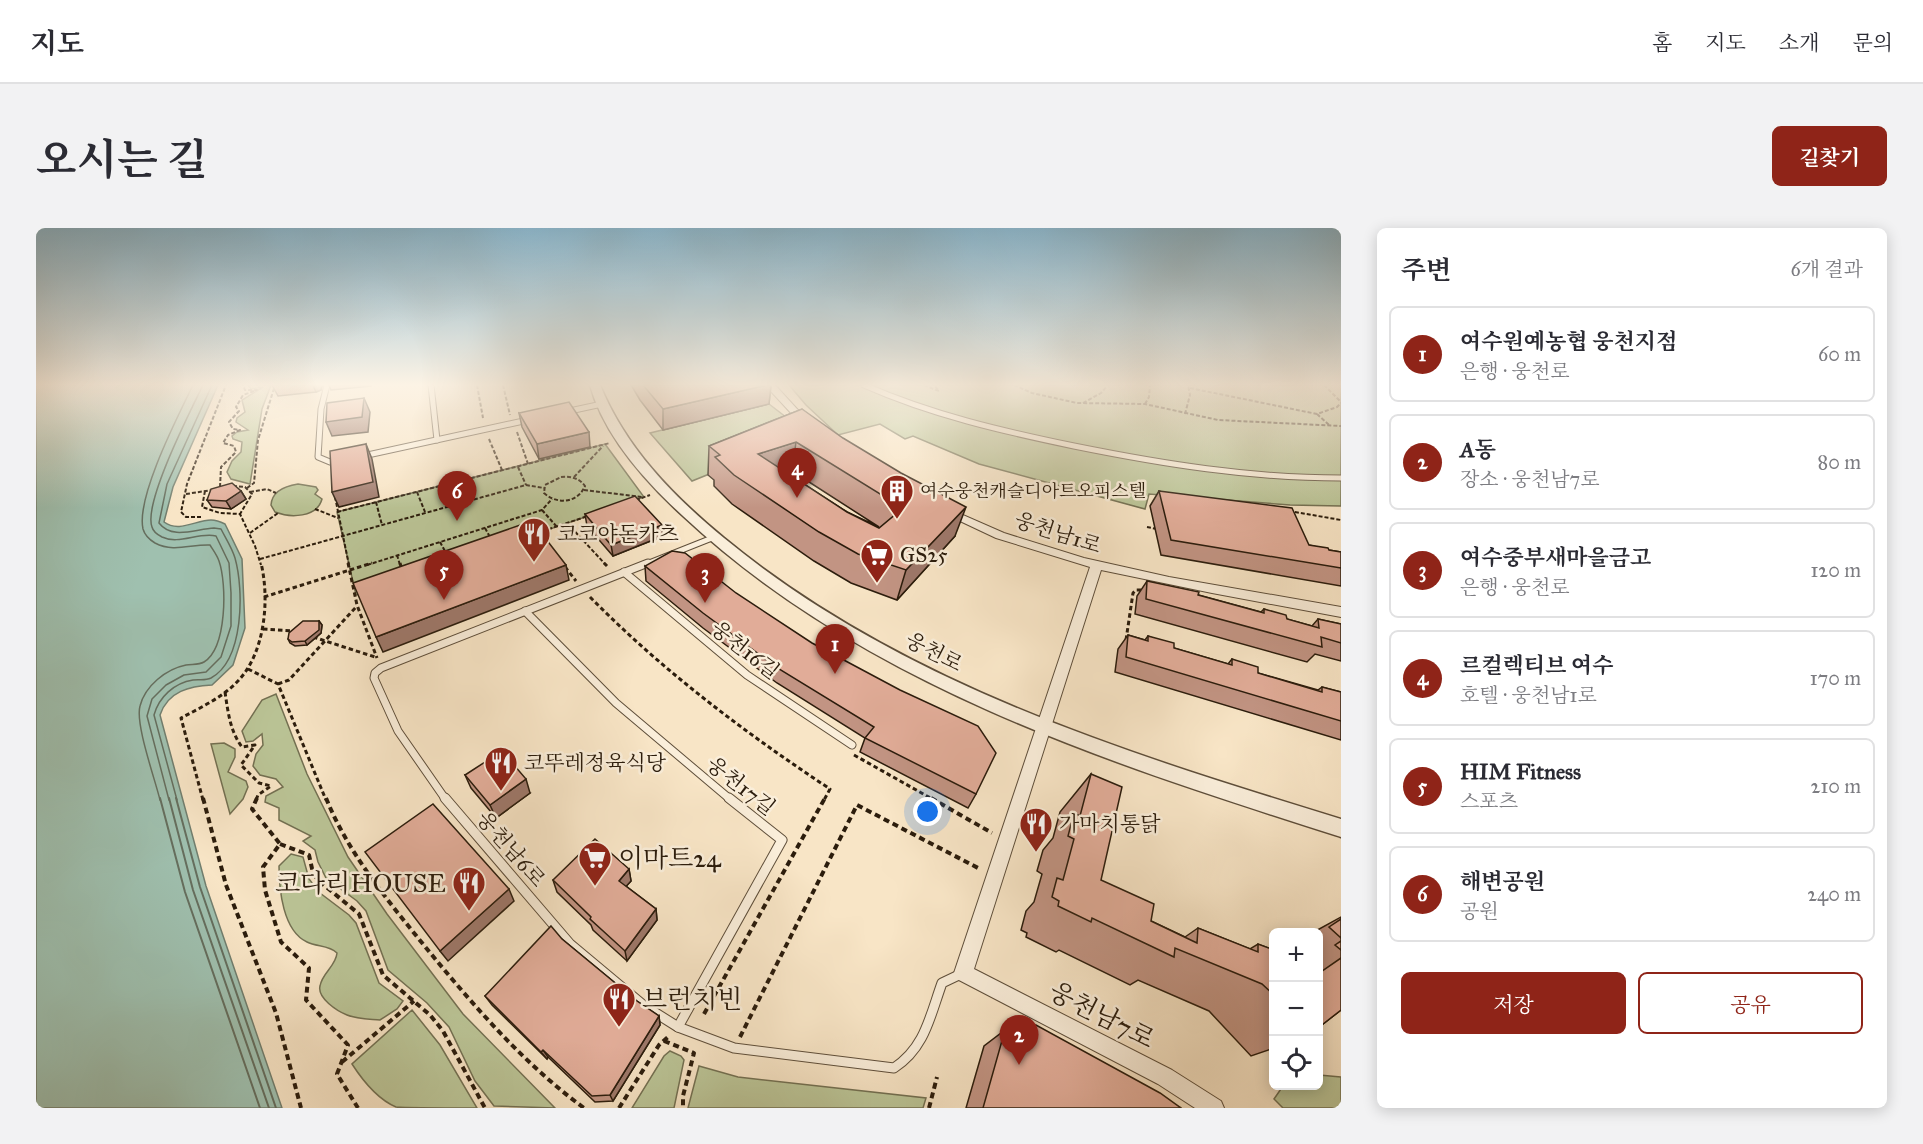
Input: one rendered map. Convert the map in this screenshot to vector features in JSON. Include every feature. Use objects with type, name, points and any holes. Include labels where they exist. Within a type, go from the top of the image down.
[{"type":"street","name":"웅천로","points":[[615,426],[663,490],[712,538],[819,614],[921,670],[1045,727],[1156,769],[1341,828]]},
{"type":"street","points":[[808,426],[818,435]]},
{"type":"street","name":"웅천남1로","points":[[933,503],[966,521],[1001,535],[1096,566],[1250,597],[1341,612]]},
{"type":"street","points":[[963,973],[1096,566]]},
{"type":"street","name":"웅천남7로","points":[[963,973],[1165,1077],[1214,1108]]},
{"type":"lane","points":[[320,426],[318,457],[330,462],[345,460]]},
{"type":"lane","points":[[435,426],[437,440]]},
{"type":"lane","points":[[356,457],[500,426]]},
{"type":"lane","points":[[977,426],[1174,465],[1261,476],[1341,478]]},
{"type":"lane","points":[[381,668],[712,538]]},
{"type":"lane","name":"웅천16길","points":[[624,572],[747,675],[852,745]]},
{"type":"lane","name":"웅천17길","points":[[525,611],[572,663],[632,720],[782,840],[678,1027]]},
{"type":"lane","name":"웅천남6로","points":[[381,668],[375,673],[374,678],[398,731],[440,793],[570,944],[642,1005],[678,1027],[734,1048],[771,1055],[894,1068],[909,1058],[920,1042],[942,982],[963,973]]},
{"type":"path","points":[[201,517],[182,516],[181,512],[211,426]]},
{"type":"path","points":[[219,489],[222,467],[236,452],[234,446],[224,443],[228,435],[240,430],[233,429],[231,426]]},
{"type":"path","points":[[247,488],[254,483],[258,440],[262,426]]},
{"type":"path","points":[[337,512],[624,440]]},
{"type":"path","points":[[574,477],[605,444]]},
{"type":"path","points":[[518,466],[526,485]]},
{"type":"path","points":[[544,488],[555,478],[574,477],[583,482],[584,490]]},
{"type":"path","points":[[458,481],[467,501]]},
{"type":"path","points":[[260,559],[526,485],[544,488]]},
{"type":"path","points":[[186,494],[239,486],[247,488],[252,498],[240,514]]},
{"type":"path","points":[[544,488],[544,493],[552,500],[572,499],[584,490],[644,497]]},
{"type":"path","points":[[250,492],[267,489],[276,493]]},
{"type":"path","points":[[633,501],[663,490]]},
{"type":"path","points":[[205,491],[201,505],[204,509],[240,514]]},
{"type":"path","points":[[334,492],[357,606],[381,668]]},
{"type":"path","points":[[417,492],[425,513]]},
{"type":"path","points":[[264,597],[543,510],[552,500]]},
{"type":"path","points":[[376,502],[382,525]]},
{"type":"path","points":[[315,509],[338,518]]},
{"type":"path","points":[[543,510],[557,527]]},
{"type":"path","points":[[1289,511],[1341,519]]},
{"type":"path","points":[[250,533],[278,513]]},
{"type":"path","points":[[240,514],[260,559],[264,597],[263,629],[248,669],[225,692],[182,718],[226,885],[276,1013],[302,1108]]},
{"type":"path","points":[[527,537],[589,516]]},
{"type":"path","points":[[567,523],[616,576]]},
{"type":"path","points":[[1147,527],[1159,529]]},
{"type":"path","points":[[484,528],[496,547]]},
{"type":"path","points":[[538,533],[545,542]]},
{"type":"path","points":[[440,542],[448,556]]},
{"type":"path","points":[[397,555],[406,578]]},
{"type":"path","points":[[560,561],[625,634],[777,754],[830,789],[704,1014]]},
{"type":"path","points":[[1126,640],[1132,593],[1140,589],[1148,590]]},
{"type":"path","points":[[278,684],[289,680],[357,606]]},
{"type":"path","points":[[263,629],[289,629],[298,632]]},
{"type":"path","points":[[307,635],[376,658]]},
{"type":"path","points":[[248,669],[278,684],[339,830],[387,900],[470,1001],[558,1089],[584,1108]]},
{"type":"path","points":[[225,692],[229,720],[237,742],[242,747],[255,745],[241,765],[259,783],[272,786],[258,795],[252,809],[280,844],[309,855],[313,873],[319,881],[359,914],[383,975],[430,1015],[443,1031],[485,1108]]},
{"type":"path","points":[[734,1048],[857,805],[995,877]]},
{"type":"path","points":[[280,844],[263,867],[265,890],[281,942],[309,968],[306,1000],[348,1045],[337,1074],[358,1108]]},
{"type":"path","points":[[341,1062],[414,1001]]},
{"type":"path","points":[[619,1108],[659,1045],[678,1027]]},
{"type":"path","points":[[664,1041],[694,1053],[683,1096],[683,1108]]},
{"type":"path","points":[[928,1108],[937,1077]]},
{"type":"shaded area","points":[[242,426],[259,426],[250,484],[231,479],[227,472],[232,461],[241,452],[242,442],[233,439],[232,436],[237,432],[248,430]]},
{"type":"shaded area","points":[[678,426],[798,426],[808,434],[692,481],[650,433]]},
{"type":"shaded area","points":[[828,426],[872,426],[838,435]]},
{"type":"shaded area","points":[[883,426],[1341,426],[1341,506],[1290,505],[1149,494],[1145,509],[979,464],[913,436],[905,439]]},
{"type":"shaded area","points":[[605,444],[644,497],[356,595],[337,512]]},
{"type":"shaded area","points":[[298,484],[316,487],[318,490],[315,494],[322,499],[315,510],[295,516],[275,512],[271,505],[274,496],[284,488]]},
{"type":"shaded area","points":[[276,694],[307,774],[348,857],[387,914],[463,1014],[555,1108],[494,1106],[475,1081],[449,1027],[427,1003],[388,970],[366,911],[357,901],[326,878],[315,850],[303,841],[311,836],[279,820],[279,808],[265,802],[266,796],[283,787],[276,779],[260,775],[253,766],[256,754],[263,745],[262,734],[253,741],[246,742],[242,731],[262,700]]},
{"type":"shaded area","points":[[224,743],[235,749],[235,757],[228,772],[246,781],[248,787],[243,799],[230,814],[211,744]]},
{"type":"shaded area","points":[[291,854],[303,857],[309,879],[320,893],[356,923],[379,983],[403,1001],[397,1009],[380,1020],[347,1015],[333,1007],[322,995],[321,981],[334,962],[337,953],[307,942],[292,929],[284,909],[279,866]]},
{"type":"shaded area","points":[[412,1010],[440,1045],[477,1108],[396,1107],[371,1089],[352,1064]]},
{"type":"shaded area","points":[[670,1051],[684,1060],[674,1108],[632,1108],[664,1056]]},
{"type":"shaded area","points":[[699,1066],[738,1077],[926,1098],[923,1108],[688,1108]]},
{"type":"shaded area","points":[[1323,1075],[1341,1077],[1341,1108],[1283,1108],[1274,1099],[1280,1090],[1323,1090]]},
{"type":"water","points":[[36,426],[200,426],[173,487],[164,522],[176,526],[211,520],[225,524],[242,559],[245,628],[233,665],[212,685],[188,689],[174,695],[168,700],[160,715],[206,886],[282,1108],[36,1108]]},
{"type":"building","points":[[527,426],[585,426],[589,432],[537,444]]},
{"type":"building","points":[[759,426],[826,426],[901,473],[966,507],[906,570],[858,554],[819,532],[734,475],[715,457],[720,455],[709,446]],"holes":[[[796,442],[903,508],[879,528],[847,512],[758,454]]]},
{"type":"building","points":[[366,444],[373,482],[332,492],[330,451]]},
{"type":"building","points":[[232,483],[241,491],[226,501],[207,500],[211,489]]},
{"type":"building","points":[[1159,491],[1292,508],[1309,545],[1341,552],[1341,568],[1171,540]]},
{"type":"building","points":[[635,496],[662,525],[611,545],[585,514]]},
{"type":"building","points":[[532,521],[566,565],[376,637],[353,583]]},
{"type":"building","points":[[672,551],[685,553],[736,593],[812,643],[900,690],[978,726],[996,753],[976,794],[865,738],[874,727],[779,669],[703,613],[645,566]]},
{"type":"building","points":[[1147,581],[1199,592],[1198,595],[1264,613],[1264,609],[1286,615],[1287,619],[1319,628],[1318,619],[1341,624],[1341,643],[1321,637],[1322,647],[1146,599]]},
{"type":"building","points":[[303,621],[319,621],[319,630],[305,641],[292,642],[288,639],[289,633]]},
{"type":"building","points":[[1128,635],[1148,641],[1148,636],[1174,643],[1174,648],[1232,665],[1232,659],[1258,667],[1258,673],[1322,692],[1322,687],[1341,692],[1341,721],[1126,657]]},
{"type":"building","points":[[502,751],[526,779],[490,805],[465,775]]},
{"type":"building","points":[[1091,774],[1122,787],[1101,880],[1154,904],[1151,921],[1197,943],[1198,928],[1258,952],[1258,944],[1269,948],[1269,990],[1262,984],[1175,948],[1174,957],[1092,918],[1091,922],[1058,906],[1059,901],[1052,897],[1057,878],[1063,880],[1074,839],[1068,836],[1074,813],[1080,816]]},
{"type":"building","points":[[433,804],[509,889],[440,951],[365,852]]},
{"type":"building","points":[[595,839],[629,869],[619,881],[656,909],[625,951],[553,880]]},
{"type":"building","points":[[1341,919],[1341,938],[1329,927]]},
{"type":"building","points":[[551,926],[562,939],[637,1001],[659,1016],[610,1095],[592,1096],[543,1050],[541,1052],[485,996]]},
{"type":"building","points":[[1341,941],[1341,950],[1335,945]]},
{"type":"building","points":[[1341,958],[1341,1010],[1323,1024],[1323,982],[1323,971]]},
{"type":"building","points":[[1014,1025],[1036,1025],[1160,1093],[1181,1108],[983,1108],[1005,1030],[1012,1033]]},
{"type":"place","name":"르컬렉티브 여수","points":[[797,498]]},
{"type":"place","name":"여수웅천캐슬디아트오피스텔","points":[[897,520]]},
{"type":"place","name":"해변공원","points":[[457,521]]},
{"type":"place","name":"코코야돈카츠","points":[[534,563]]},
{"type":"place","name":"GS25","points":[[877,584]]},
{"type":"place","name":"HIM Fitness","points":[[444,600]]},
{"type":"place","name":"여수중부새마을금고","points":[[705,603]]},
{"type":"place","name":"여수원예농협 웅천지점","points":[[835,674]]},
{"type":"place","name":"코뚜레정육식당","points":[[501,792]]},
{"type":"place","name":"가마치통닭","points":[[1036,853]]},
{"type":"place","name":"이마트24","points":[[595,887]]},
{"type":"place","name":"코다리HOUSE","points":[[469,912]]},
{"type":"place","name":"브런치빈","points":[[619,1028]]},
{"type":"place","name":"A동","points":[[1019,1065]]}]
